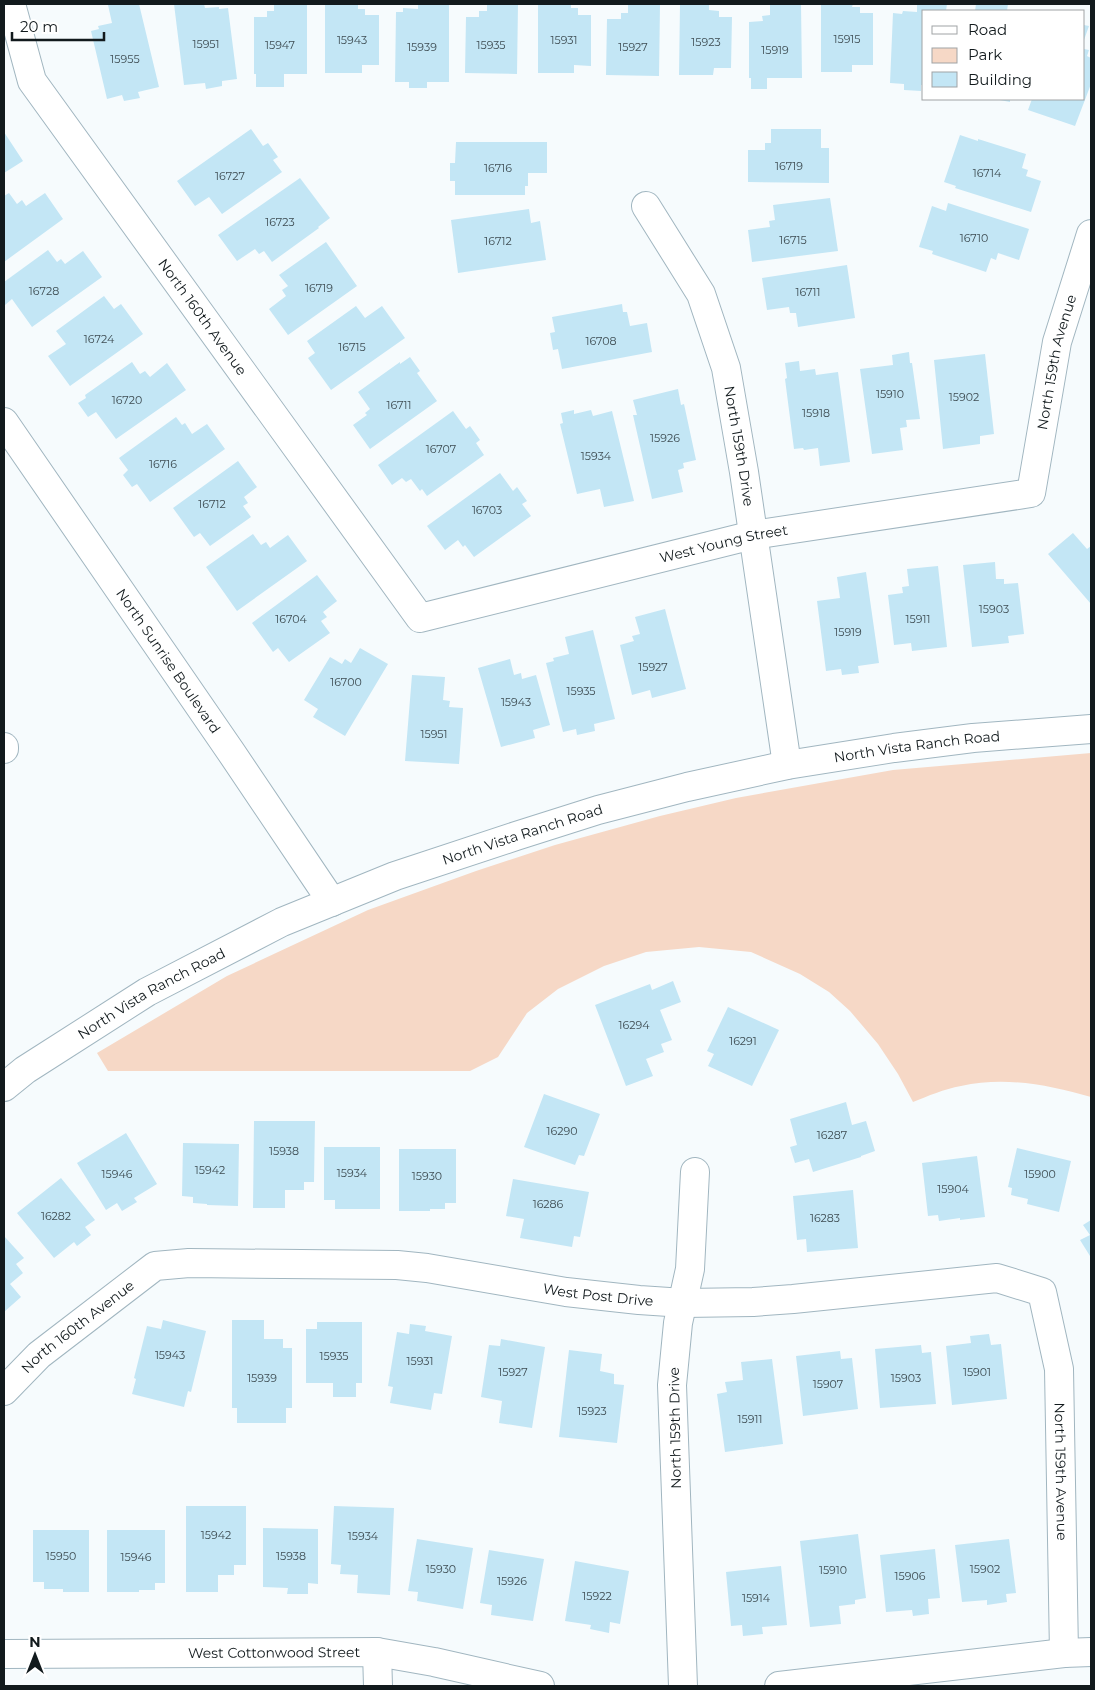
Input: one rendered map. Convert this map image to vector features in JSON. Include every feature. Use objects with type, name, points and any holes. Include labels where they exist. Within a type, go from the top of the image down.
[{"type":"street","name":"North 160th Avenue","points":[[11,4],[32,81],[420,618]]},
{"type":"street","name":"North 159th Drive","points":[[646,206],[702,294],[726,368],[734,407],[787,765]]},
{"type":"street","name":"North 159th Avenue","points":[[1031,493],[1057,342],[1091,234]]},
{"type":"street","name":"North Sunrise Boulevard","points":[[4,422],[232,752],[332,902]]},
{"type":"street","name":"West Young Street","points":[[420,618],[753,535],[1031,493]]},
{"type":"street","name":"North Vista Ranch Road","points":[[4,1087],[25,1070],[147,992],[282,922],[395,876],[598,810],[687,787],[787,765],[973,738],[1091,729]]},
{"type":"street","name":"North 159th Drive","points":[[683,1686],[672,1385],[677,1330],[690,1269],[695,1172]]},
{"type":"street","name":"West Post Drive","points":[[155,1266],[189,1263],[397,1265],[456,1272],[575,1293],[684,1303],[753,1302],[793,1299],[997,1278],[1042,1292]]},
{"type":"street","name":"North 160th Avenue","points":[[4,1391],[39,1355],[155,1266]]},
{"type":"street","name":"North 159th Avenue","points":[[1042,1292],[1059,1370],[1064,1654]]},
{"type":"street","points":[[377,1652],[378,1686]]},
{"type":"street","name":"West Cottonwood Street","points":[[4,1654],[377,1652],[434,1662],[540,1686]]},
{"type":"street","points":[[779,1686],[1091,1652]]},
{"type":"green space","points":[[1091,753],[1091,1097],[1027,1083],[994,1082],[955,1087],[913,1102],[898,1074],[878,1044],[850,1011],[829,992],[800,974],[751,952],[699,947],[646,952],[604,966],[558,989],[527,1013],[498,1057],[470,1071],[108,1071],[97,1053],[227,976],[368,910],[555,845],[660,816],[736,798],[893,770]]},
{"type":"building","points":[[139,4],[159,87],[138,92],[140,98],[124,101],[122,95],[107,99],[91,31],[99,29],[98,26],[112,23],[108,5]]},
{"type":"building","points":[[174,4],[204,4],[205,8],[228,8],[237,79],[222,81],[222,86],[206,89],[205,83],[184,85]]},
{"type":"building","points":[[274,4],[307,4],[307,74],[284,74],[284,87],[256,87],[256,74],[254,74],[254,17],[267,17],[267,11],[274,11]]},
{"type":"building","points":[[325,4],[358,4],[358,9],[365,9],[365,15],[379,15],[379,65],[362,65],[362,73],[325,73]]},
{"type":"building","points":[[418,4],[449,4],[449,82],[427,82],[427,88],[409,88],[409,82],[395,82],[396,12],[403,12],[403,8],[418,9]]},
{"type":"building","points":[[487,4],[518,4],[517,74],[465,73],[466,17],[479,17],[479,11],[487,11]]},
{"type":"building","points":[[538,4],[571,4],[571,8],[578,8],[578,15],[591,15],[591,66],[574,65],[574,73],[538,73]]},
{"type":"building","points":[[628,4],[660,4],[659,76],[606,75],[607,19],[621,19],[621,13],[628,13]]},
{"type":"building","points":[[680,4],[709,4],[709,10],[719,11],[719,17],[732,17],[731,68],[714,68],[713,75],[679,75]]},
{"type":"building","points":[[770,4],[801,4],[802,78],[767,78],[767,89],[751,89],[751,78],[749,78],[749,22],[763,21],[762,16],[770,15]]},
{"type":"building","points":[[821,4],[853,4],[852,7],[860,7],[860,13],[873,13],[873,65],[852,65],[852,72],[821,72]]},
{"type":"building","points":[[917,4],[947,4],[946,10],[922,10],[921,91],[904,90],[904,84],[890,83],[893,13],[902,14],[903,11],[917,12]]},
{"type":"building","points":[[976,4],[1008,4],[1007,10],[975,10]]},
{"type":"building","points":[[1085,25],[1089,26],[1085,37]]},
{"type":"building","points":[[1085,49],[1089,50],[1087,56],[1091,58],[1091,84],[1085,100]]},
{"type":"building","points":[[1032,100],[1085,100],[1075,126],[1028,110]]},
{"type":"building","points":[[251,129],[263,146],[268,143],[278,157],[273,160],[282,172],[222,214],[209,197],[195,206],[177,181]]},
{"type":"building","points":[[771,129],[821,129],[821,148],[829,148],[829,183],[748,182],[748,150],[765,150],[765,143],[771,143]]},
{"type":"building","points":[[4,132],[23,161],[4,173]]},
{"type":"building","points":[[960,135],[1026,154],[1022,168],[1028,170],[1026,176],[1041,181],[1031,212],[955,188],[956,186],[944,182]]},
{"type":"building","points":[[456,142],[547,142],[547,173],[528,173],[528,186],[525,186],[525,195],[455,195],[455,181],[450,181],[450,163],[455,163]]},
{"type":"building","points":[[300,178],[330,218],[272,262],[264,251],[259,254],[255,249],[237,261],[218,235]]},
{"type":"building","points":[[9,193],[17,204],[22,200],[26,206],[45,193],[63,219],[4,262],[4,196]]},
{"type":"building","points":[[830,198],[838,251],[752,262],[748,230],[770,227],[769,221],[775,220],[773,205]]},
{"type":"building","points":[[948,203],[1029,229],[1019,260],[998,253],[996,260],[991,258],[986,272],[932,254],[933,251],[919,247],[932,206],[946,211]]},
{"type":"building","points":[[529,209],[531,223],[540,221],[546,260],[458,273],[451,220]]},
{"type":"building","points":[[326,242],[357,286],[288,335],[269,309],[286,296],[282,290],[288,286],[279,275]]},
{"type":"building","points":[[48,250],[57,262],[61,259],[65,264],[83,251],[102,277],[32,327],[12,299],[4,304],[4,282]]},
{"type":"building","points":[[847,265],[855,318],[798,327],[796,313],[790,313],[789,307],[767,310],[762,278]]},
{"type":"building","points":[[104,296],[114,309],[121,304],[143,334],[70,386],[48,356],[66,344],[56,331]]},
{"type":"building","points":[[622,304],[623,312],[627,312],[630,326],[647,323],[652,352],[562,369],[558,349],[553,350],[550,333],[555,332],[552,317]]},
{"type":"building","points":[[356,306],[365,318],[382,306],[405,338],[331,390],[308,358],[315,353],[307,341]]},
{"type":"building","points":[[909,352],[920,419],[906,420],[907,427],[900,428],[903,450],[872,454],[860,369],[893,365],[892,355]]},
{"type":"building","points":[[985,354],[994,434],[980,436],[980,444],[943,449],[934,360]]},
{"type":"building","points":[[410,357],[420,371],[417,373],[437,401],[370,449],[353,425],[367,415],[365,413],[370,409],[358,392]]},
{"type":"building","points":[[799,361],[800,371],[815,369],[816,375],[838,372],[850,462],[820,466],[818,448],[794,449],[785,379],[787,378],[785,363]]},
{"type":"building","points":[[132,362],[140,374],[145,371],[150,377],[167,363],[186,390],[116,439],[96,412],[88,417],[78,403],[86,398],[85,395]]},
{"type":"building","points":[[678,389],[681,405],[684,404],[696,460],[683,463],[684,468],[678,470],[683,492],[652,499],[633,415],[637,415],[633,400]]},
{"type":"building","points":[[574,410],[574,414],[591,410],[593,416],[612,411],[634,501],[604,507],[600,489],[577,494],[560,424],[563,423],[561,413]]},
{"type":"building","points":[[453,411],[466,429],[470,426],[480,440],[476,443],[484,455],[427,496],[422,489],[420,491],[411,479],[406,482],[402,478],[392,485],[378,465]]},
{"type":"building","points":[[176,417],[182,425],[185,423],[192,434],[207,424],[225,449],[150,502],[137,484],[132,487],[123,475],[128,470],[119,458]]},
{"type":"building","points":[[238,461],[257,487],[244,497],[248,503],[243,506],[251,517],[210,546],[200,533],[194,537],[173,508]]},
{"type":"building","points":[[500,473],[513,491],[517,487],[527,501],[522,504],[531,516],[474,557],[465,545],[463,547],[458,540],[445,550],[427,526]]},
{"type":"building","points":[[1073,533],[1087,549],[1091,546],[1091,604],[1048,554]]},
{"type":"building","points":[[253,534],[261,545],[266,542],[270,548],[288,535],[307,561],[237,611],[206,567]]},
{"type":"building","points":[[995,562],[996,579],[1004,579],[1004,584],[1018,583],[1024,634],[1008,636],[1009,643],[972,647],[963,565]]},
{"type":"building","points":[[938,566],[947,647],[912,651],[911,643],[894,645],[888,595],[903,593],[902,587],[909,586],[907,569]]},
{"type":"building","points":[[866,572],[879,663],[858,666],[859,673],[842,675],[841,669],[826,671],[817,601],[840,598],[837,577]]},
{"type":"building","points":[[317,575],[337,601],[323,612],[327,617],[321,621],[330,633],[289,662],[278,648],[273,652],[252,623]]},
{"type":"building","points":[[665,609],[686,689],[652,698],[650,690],[632,695],[620,645],[634,641],[632,636],[640,634],[635,617]]},
{"type":"building","points":[[593,630],[615,719],[594,724],[595,731],[577,735],[576,729],[563,732],[546,663],[554,661],[553,658],[569,654],[565,637]]},
{"type":"building","points":[[360,648],[388,664],[345,736],[313,717],[318,709],[304,700],[330,657],[342,664],[345,659],[351,663]]},
{"type":"building","points":[[510,659],[514,675],[521,673],[522,679],[536,675],[550,725],[533,730],[535,738],[501,747],[478,668]]},
{"type":"building","points":[[412,675],[445,677],[443,700],[450,701],[449,707],[463,708],[459,764],[405,761]]},
{"type":"building","points":[[673,981],[681,1002],[660,1010],[672,1040],[661,1044],[664,1052],[646,1059],[653,1076],[626,1086],[595,1005],[650,984],[652,990]]},
{"type":"building","points":[[728,1007],[779,1030],[752,1086],[708,1066],[714,1054],[707,1051]]},
{"type":"building","points":[[544,1094],[600,1114],[584,1156],[579,1155],[575,1165],[524,1147]]},
{"type":"building","points":[[846,1102],[852,1125],[866,1121],[875,1151],[813,1172],[809,1159],[795,1163],[790,1147],[797,1145],[790,1119]]},
{"type":"building","points":[[254,1121],[315,1121],[314,1182],[304,1182],[304,1190],[285,1190],[285,1208],[253,1208]]},
{"type":"building","points":[[126,1133],[157,1184],[134,1198],[137,1202],[122,1211],[117,1203],[106,1210],[77,1163]]},
{"type":"building","points":[[183,1143],[239,1144],[238,1206],[193,1203],[193,1197],[182,1196]]},
{"type":"building","points":[[324,1147],[380,1147],[380,1209],[335,1209],[335,1200],[324,1200]]},
{"type":"building","points":[[1017,1148],[1071,1161],[1059,1212],[1027,1204],[1028,1199],[1011,1195],[1012,1188],[1008,1187]]},
{"type":"building","points":[[399,1149],[456,1149],[456,1203],[445,1203],[445,1209],[399,1211]]},
{"type":"building","points":[[977,1156],[985,1217],[939,1221],[938,1215],[928,1216],[922,1163]]},
{"type":"building","points":[[61,1178],[95,1220],[85,1227],[91,1235],[77,1246],[74,1242],[54,1258],[17,1213]]},
{"type":"building","points":[[513,1179],[589,1192],[580,1237],[574,1236],[572,1247],[520,1238],[524,1219],[506,1216]]},
{"type":"building","points":[[853,1190],[858,1248],[807,1252],[806,1239],[797,1240],[793,1196]]},
{"type":"building","points":[[1091,1220],[1090,1256],[1080,1240],[1090,1235],[1083,1225]]},
{"type":"building","points":[[4,1236],[24,1258],[16,1264],[23,1273],[10,1284],[21,1297],[4,1312]]},
{"type":"building","points":[[163,1320],[206,1331],[191,1392],[188,1391],[184,1407],[132,1394],[147,1326],[161,1329]]},
{"type":"building","points":[[232,1320],[264,1320],[264,1339],[283,1339],[283,1348],[292,1348],[292,1408],[286,1408],[286,1423],[237,1423],[237,1408],[232,1408]]},
{"type":"building","points":[[317,1322],[362,1322],[362,1383],[356,1383],[356,1397],[333,1397],[333,1383],[306,1383],[306,1329],[317,1329]]},
{"type":"building","points":[[410,1324],[426,1326],[425,1331],[452,1336],[442,1394],[434,1393],[431,1410],[390,1403],[393,1387],[388,1386],[397,1332],[409,1334]]},
{"type":"building","points":[[989,1334],[991,1345],[1001,1344],[1007,1399],[952,1405],[946,1346],[971,1343],[970,1336]]},
{"type":"building","points":[[501,1339],[545,1347],[532,1428],[499,1423],[502,1401],[481,1397],[489,1345],[500,1346]]},
{"type":"building","points":[[921,1345],[922,1353],[931,1352],[936,1404],[880,1408],[875,1349]]},
{"type":"building","points":[[569,1350],[602,1354],[600,1371],[614,1374],[614,1384],[624,1385],[617,1443],[559,1437]]},
{"type":"building","points":[[840,1351],[841,1359],[852,1358],[858,1409],[803,1416],[796,1356]]},
{"type":"building","points":[[772,1359],[783,1444],[725,1452],[717,1394],[727,1392],[725,1382],[743,1380],[741,1362]]},
{"type":"building","points":[[186,1506],[246,1506],[246,1565],[234,1565],[234,1575],[218,1575],[218,1592],[186,1592]]},
{"type":"building","points":[[334,1506],[394,1508],[390,1595],[357,1593],[358,1575],[340,1574],[341,1565],[331,1564]]},
{"type":"building","points":[[263,1528],[318,1529],[318,1584],[308,1583],[308,1594],[287,1594],[288,1588],[263,1587]]},
{"type":"building","points":[[33,1530],[89,1530],[89,1592],[63,1592],[63,1589],[44,1589],[44,1582],[33,1582]]},
{"type":"building","points":[[107,1530],[165,1530],[165,1583],[155,1583],[155,1590],[107,1592]]},
{"type":"building","points":[[858,1534],[866,1598],[855,1600],[855,1604],[839,1606],[841,1624],[810,1627],[800,1541]]},
{"type":"building","points":[[417,1539],[473,1548],[463,1609],[417,1601],[418,1592],[408,1591]]},
{"type":"building","points":[[1009,1539],[1016,1593],[1006,1594],[1007,1602],[987,1605],[987,1600],[962,1602],[955,1545]]},
{"type":"building","points":[[935,1549],[940,1598],[928,1599],[929,1614],[913,1616],[912,1610],[886,1612],[880,1555]]},
{"type":"building","points":[[489,1550],[544,1559],[533,1621],[491,1615],[492,1605],[480,1603]]},
{"type":"building","points":[[575,1561],[629,1571],[620,1624],[610,1622],[609,1633],[590,1629],[591,1625],[565,1621]]},
{"type":"building","points":[[781,1566],[787,1625],[762,1627],[763,1634],[743,1636],[742,1625],[731,1626],[726,1572]]}]
